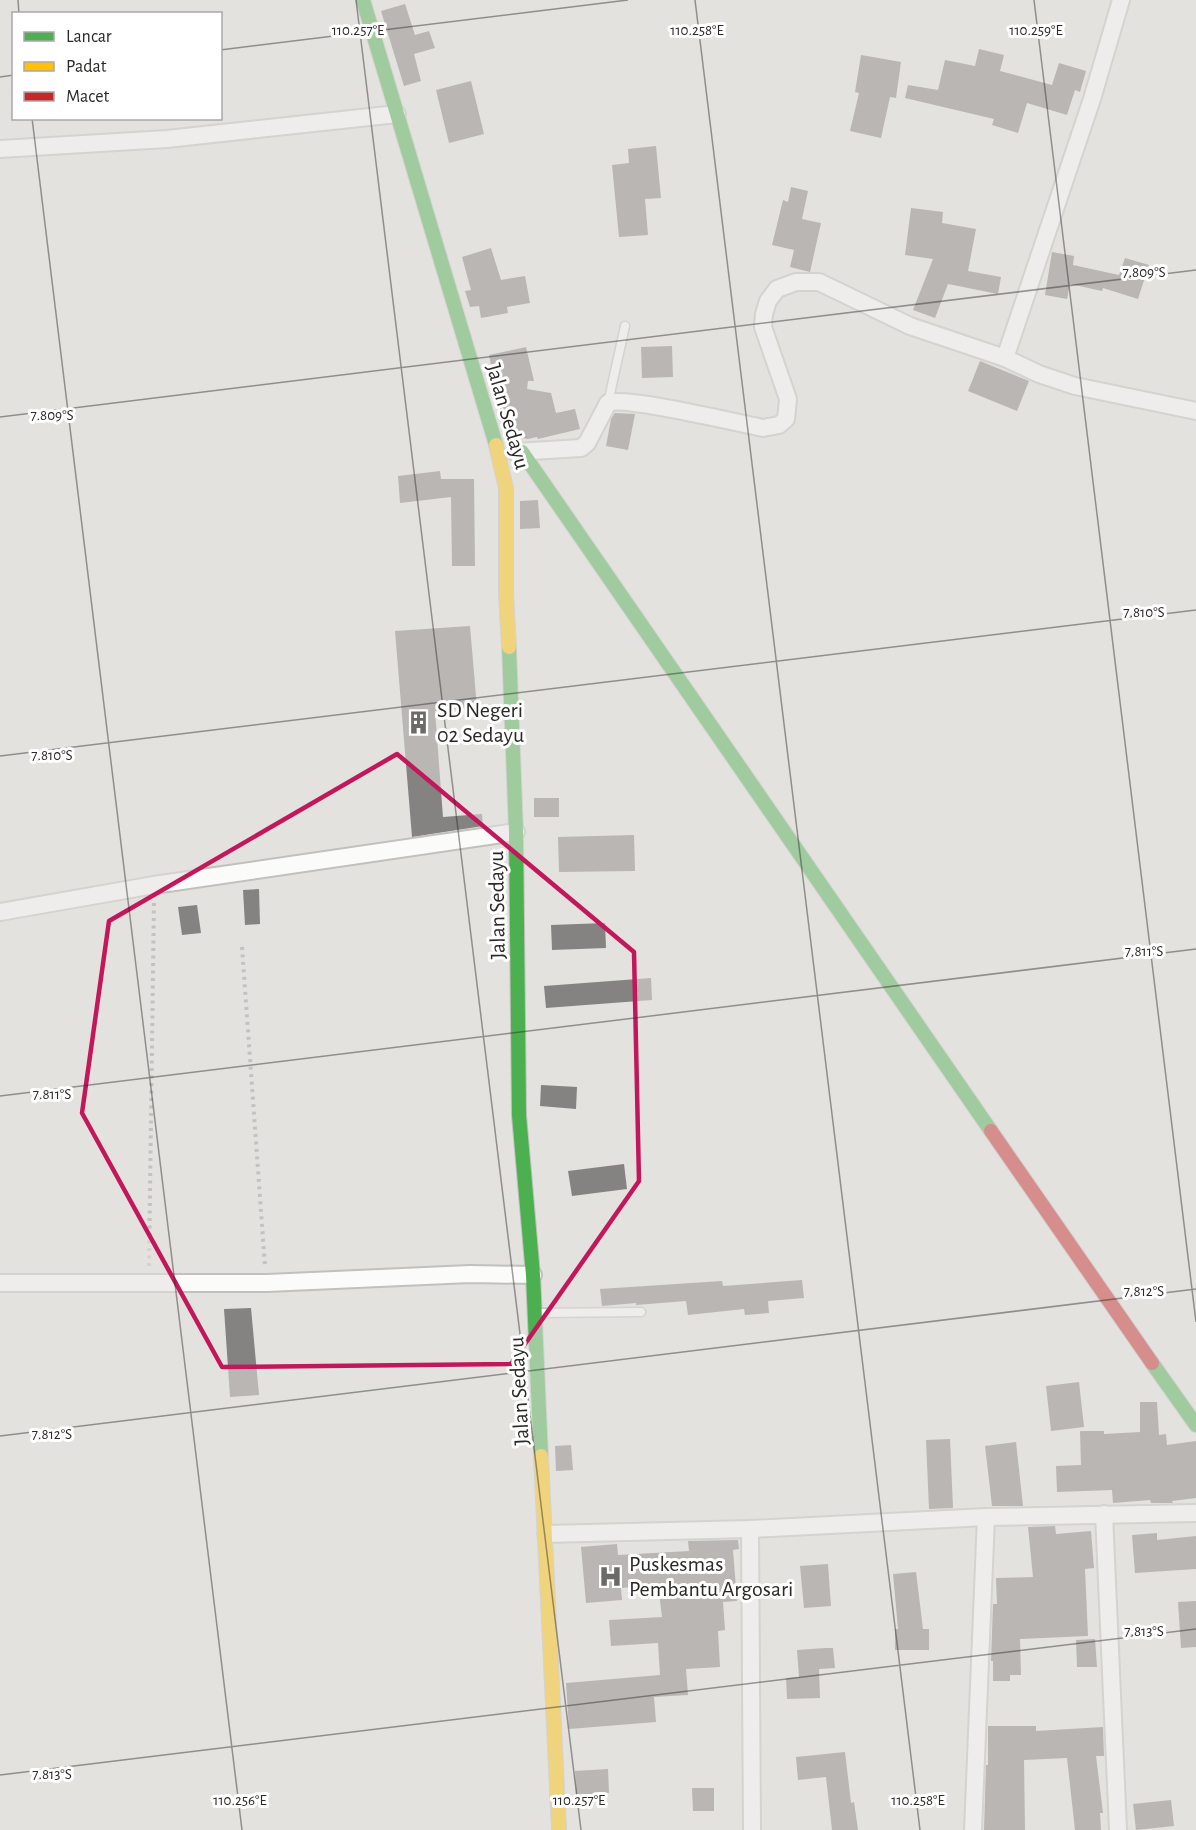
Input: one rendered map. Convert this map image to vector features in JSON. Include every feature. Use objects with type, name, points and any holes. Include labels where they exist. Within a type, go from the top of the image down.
[{"type":"street","name":"Jalan Sedayu","points":[[363,0],[499,454],[506,488],[506,594],[516,832],[519,1115],[533,1275],[559,1830]]},
{"type":"street","points":[[1005,358],[1092,99],[1122,0]]},
{"type":"street","points":[[0,149],[167,140],[397,114]]},
{"type":"street","points":[[499,454],[581,448],[587,443],[608,403],[626,401],[763,428],[779,425],[786,419],[788,399],[763,327],[764,314],[768,301],[777,289],[796,282],[819,282],[910,326],[1005,358],[1039,374],[1075,386],[1196,411]]},
{"type":"street","points":[[522,452],[812,874],[1196,1425]]},
{"type":"street","points":[[0,912],[154,885],[516,832]]},
{"type":"street","points":[[0,1283],[149,1285],[267,1283],[470,1274],[533,1275]]},
{"type":"street","points":[[1104,1514],[1118,1830]]},
{"type":"street","points":[[546,1534],[750,1529],[986,1517],[1196,1514]]},
{"type":"street","points":[[973,1830],[986,1517]]},
{"type":"street","points":[[750,1529],[752,1830]]},
{"type":"lane","points":[[608,403],[625,326]]},
{"type":"lane","points":[[535,1313],[641,1312]]},
{"type":"path","points":[[149,1285],[154,885]]},
{"type":"path","points":[[242,947],[267,1283]]},
{"type":"highlighted area","points":[[397,754],[634,952],[639,1181],[511,1364],[222,1367],[82,1113],[109,921]]},
{"type":"building","points":[[405,4],[415,35],[429,31],[435,48],[414,54],[421,81],[404,86],[381,11]]},
{"type":"building","points":[[979,49],[1004,55],[1000,71],[1052,85],[1059,63],[1086,71],[1080,92],[1075,90],[1067,115],[1027,103],[1018,133],[992,125],[994,119],[905,98],[908,85],[938,90],[945,60],[975,66]]},
{"type":"building","points":[[861,55],[901,62],[896,98],[890,97],[881,138],[850,131],[859,93],[855,92]]},
{"type":"building","points":[[471,81],[484,134],[449,143],[436,90]]},
{"type":"building","points":[[656,146],[661,198],[645,199],[648,235],[619,237],[612,165],[629,163],[628,149]]},
{"type":"building","points":[[791,187],[808,191],[802,219],[821,223],[810,272],[790,267],[794,250],[772,245],[783,200],[788,202]]},
{"type":"building","points":[[911,208],[943,212],[942,223],[976,229],[968,271],[1001,277],[998,294],[948,284],[935,318],[913,310],[933,259],[905,255]]},
{"type":"building","points":[[491,248],[501,280],[525,276],[530,303],[507,307],[508,313],[481,318],[479,306],[470,307],[465,291],[471,290],[462,257]]},
{"type":"building","points":[[1052,252],[1074,256],[1073,265],[1119,275],[1125,258],[1149,265],[1138,299],[1103,288],[1102,291],[1070,284],[1067,299],[1045,295]]},
{"type":"building","points":[[672,346],[673,377],[642,378],[641,347]]},
{"type":"building","points":[[526,347],[534,381],[528,381],[527,389],[551,393],[556,413],[575,409],[580,429],[538,439],[537,437],[520,438],[510,443],[500,409],[489,355]]},
{"type":"building","points":[[980,361],[1029,381],[1017,411],[968,391]]},
{"type":"building","points":[[615,413],[635,414],[628,450],[606,446],[611,419]]},
{"type":"building","points":[[440,471],[441,479],[474,479],[475,566],[452,566],[451,497],[400,503],[398,476]]},
{"type":"building","points":[[538,500],[540,528],[520,529],[520,501]]},
{"type":"building","name":"SD Negeri 02 Sedayu","points":[[470,626],[477,708],[435,711],[443,817],[482,814],[483,826],[412,837],[395,631]]},
{"type":"building","points":[[534,798],[559,798],[559,817],[534,817]]},
{"type":"building","points":[[634,835],[635,871],[559,872],[558,837]]},
{"type":"building","points":[[259,889],[260,924],[245,925],[243,890]]},
{"type":"building","points":[[197,905],[201,933],[182,935],[178,907]]},
{"type":"building","points":[[605,923],[606,948],[552,950],[551,925]]},
{"type":"building","points":[[651,978],[652,1000],[546,1008],[544,986]]},
{"type":"building","points":[[541,1085],[577,1087],[576,1109],[540,1106]]},
{"type":"building","points":[[624,1164],[627,1189],[572,1196],[568,1171]]},
{"type":"building","points":[[802,1280],[804,1298],[768,1301],[769,1313],[745,1315],[744,1309],[688,1315],[686,1301],[602,1306],[600,1289],[722,1281],[723,1286]]},
{"type":"building","points":[[251,1308],[259,1395],[230,1397],[224,1309]]},
{"type":"building","points":[[1079,1382],[1084,1427],[1051,1431],[1046,1386]]},
{"type":"building","points":[[1140,1402],[1157,1402],[1159,1435],[1166,1434],[1167,1445],[1196,1441],[1196,1498],[1172,1501],[1173,1503],[1151,1503],[1150,1500],[1113,1503],[1112,1490],[1057,1492],[1056,1466],[1081,1465],[1080,1431],[1104,1431],[1104,1434],[1140,1432]]},
{"type":"building","points":[[950,1439],[953,1508],[929,1509],[926,1440]]},
{"type":"building","points":[[1016,1442],[1023,1506],[992,1506],[985,1446]]},
{"type":"building","points":[[571,1445],[573,1470],[556,1471],[555,1446]]},
{"type":"building","points":[[1055,1526],[1056,1534],[1091,1531],[1094,1568],[1085,1569],[1088,1636],[1020,1639],[1021,1675],[1010,1675],[1010,1681],[993,1681],[993,1661],[991,1661],[993,1604],[997,1604],[996,1578],[1033,1577],[1028,1527]]},
{"type":"building","points":[[1157,1533],[1157,1540],[1196,1536],[1196,1569],[1135,1573],[1132,1535]]},
{"type":"building","points":[[738,1540],[739,1549],[733,1550],[737,1601],[723,1602],[725,1630],[718,1631],[720,1667],[686,1669],[688,1695],[654,1697],[656,1722],[569,1729],[566,1683],[660,1675],[658,1643],[611,1646],[609,1620],[662,1617],[658,1585],[621,1588],[622,1600],[586,1603],[581,1547],[617,1544],[618,1555],[689,1551],[688,1541]]},
{"type":"building","points":[[828,1564],[831,1606],[804,1608],[800,1566]]},
{"type":"building","points":[[916,1572],[923,1629],[929,1629],[929,1650],[895,1650],[895,1629],[898,1629],[893,1574]]},
{"type":"building","points":[[1196,1601],[1196,1647],[1181,1648],[1178,1602]]},
{"type":"building","points":[[1095,1639],[1097,1667],[1077,1667],[1076,1640]]},
{"type":"building","points":[[833,1648],[835,1668],[819,1669],[820,1698],[787,1699],[786,1678],[799,1677],[797,1650]]},
{"type":"building","points":[[988,1726],[1036,1726],[1036,1731],[1103,1727],[1104,1756],[1096,1756],[1103,1813],[1100,1813],[1101,1830],[1075,1830],[1067,1758],[1024,1760],[1025,1830],[984,1830]]},
{"type":"building","points":[[845,1752],[851,1803],[854,1802],[858,1830],[832,1830],[826,1777],[798,1780],[796,1757]]},
{"type":"building","points":[[608,1769],[609,1793],[576,1795],[575,1771]]},
{"type":"building","points":[[692,1788],[714,1788],[714,1811],[693,1811]]},
{"type":"building","points":[[1171,1800],[1174,1826],[1136,1830],[1133,1804]]},
{"type":"traffic: fast","points":[[363,0],[496,445]]},
{"type":"traffic: fast","points":[[522,452],[991,1131]]},
{"type":"traffic: fast","points":[[509,647],[516,832],[519,1115],[533,1275],[541,1456]]},
{"type":"traffic: fast","points":[[1152,1363],[1196,1425]]},
{"type":"traffic: slow","points":[[496,445],[506,488],[506,594],[509,647]]},
{"type":"traffic: slow","points":[[541,1456],[559,1830]]},
{"type":"traffic: jam","points":[[991,1131],[1152,1363]]},
{"type":"place","name":"SD Negeri 02 Sedayu","points":[[419,722]]},
{"type":"place","name":"Puskesmas Pembantu Argosari","points":[[611,1576]]}]
